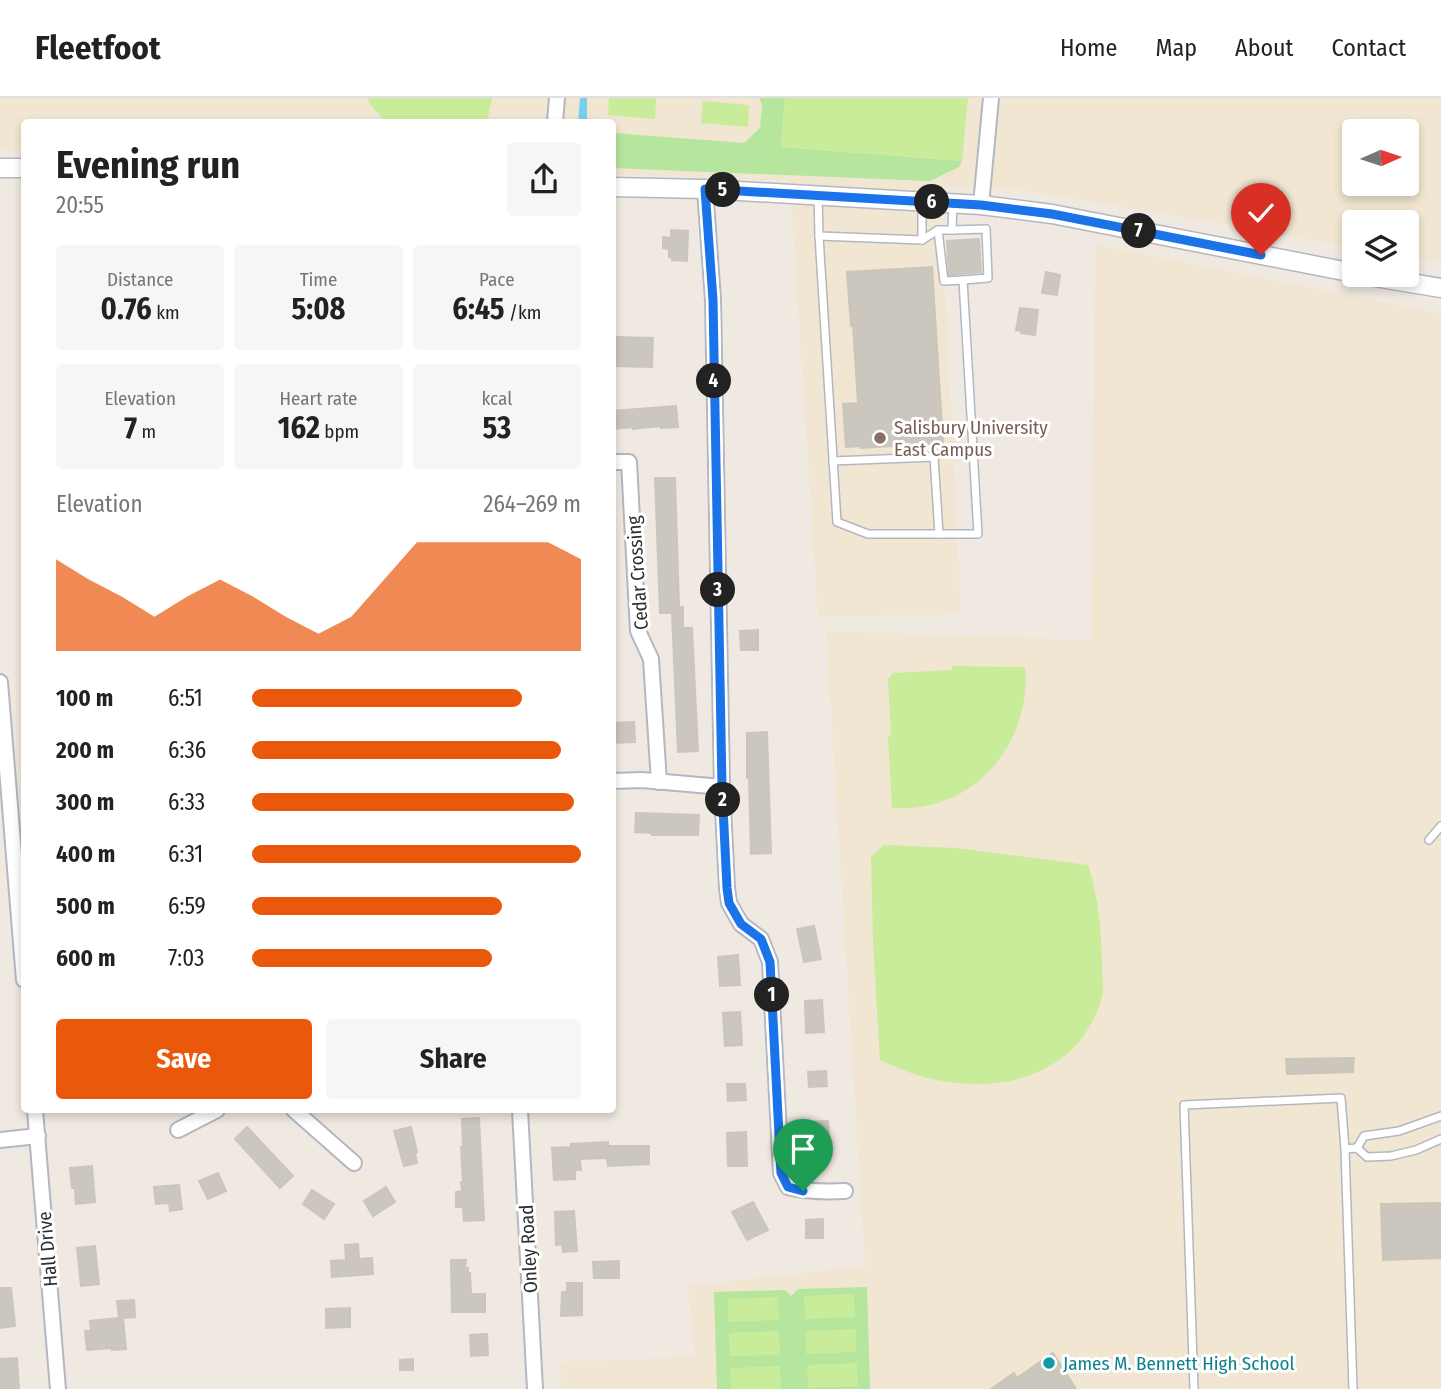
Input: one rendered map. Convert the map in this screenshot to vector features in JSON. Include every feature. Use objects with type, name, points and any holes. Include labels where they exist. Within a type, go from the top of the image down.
[{"type":"street","points":[[555,119],[557,98]]},
{"type":"street","points":[[981,205],[991,98]]},
{"type":"street","points":[[0,168],[21,168]]},
{"type":"street","points":[[616,187],[705,189],[981,205],[1052,214],[1342,271]]},
{"type":"street","points":[[705,189],[713,300],[722,787],[729,903],[741,924],[761,939],[770,962],[781,1173],[788,1187],[803,1191],[845,1191]]},
{"type":"street","points":[[1419,284],[1441,288]]},
{"type":"street","name":"Cedar Crossing","points":[[616,462],[629,462],[638,631],[651,659],[659,782]]},
{"type":"street","points":[[0,682],[21,943]]},
{"type":"street","points":[[616,780],[722,787]]},
{"type":"street","name":"Hall Drive","points":[[36,1113],[58,1389]]},
{"type":"street","points":[[178,1130],[212,1113]]},
{"type":"street","points":[[297,1113],[354,1163]]},
{"type":"street","name":"Onley Road","points":[[520,1113],[535,1389]]},
{"type":"street","points":[[0,1140],[38,1136]]},
{"type":"lane","points":[[818,195],[838,522],[868,534],[978,534],[964,280]]},
{"type":"lane","points":[[922,202],[922,240]]},
{"type":"lane","points":[[952,230],[953,204]]},
{"type":"lane","points":[[819,236],[922,240],[938,230],[986,229],[988,278],[944,281],[938,230]]},
{"type":"lane","points":[[833,461],[934,457],[939,534]]},
{"type":"lane","points":[[1429,840],[1441,825]]},
{"type":"lane","points":[[1194,1389],[1184,1105],[1341,1098],[1353,1389]]},
{"type":"lane","points":[[1357,1148],[1364,1136],[1399,1131],[1441,1116]]},
{"type":"lane","points":[[1345,1149],[1357,1148],[1367,1157],[1391,1156],[1416,1150],[1441,1139]]},
{"type":"shaded area","name":"Salisbury University East Campus","points":[[0,98],[1441,98],[1441,262],[1419,259],[1419,210],[1342,210],[1342,245],[1018,190],[940,186],[961,614],[818,617],[790,181],[616,174],[616,119],[21,119],[21,151],[0,150]]},
{"type":"shaded area","points":[[1095,244],[1441,314],[1441,1389],[562,1389],[560,1362],[695,1357],[688,1286],[865,1266],[826,631],[1092,640]]},
{"type":"green space","points":[[367,98],[492,98],[488,119],[383,119]]},
{"type":"green space","points":[[609,98],[656,98],[655,119],[608,115]]},
{"type":"green space","points":[[759,98],[785,98],[781,147],[962,161],[959,167],[930,181],[616,168],[616,133],[744,143],[760,128],[762,104]]},
{"type":"green space","points":[[785,98],[968,98],[962,161],[781,147]]},
{"type":"green space","points":[[703,101],[749,105],[748,127],[701,123]]},
{"type":"green space","points":[[952,666],[1025,667],[1025,696],[1018,723],[1007,747],[991,769],[971,787],[948,799],[921,807],[892,808],[888,679],[893,673],[952,670]]},
{"type":"green space","points":[[884,845],[955,848],[1088,865],[1099,914],[1103,992],[1098,1010],[1074,1047],[1042,1070],[1004,1082],[984,1084],[924,1077],[880,1060],[871,857]]},
{"type":"green space","points":[[867,1287],[870,1389],[717,1389],[714,1292],[785,1290],[791,1296],[798,1289]]},
{"type":"green space","points":[[854,1294],[855,1317],[805,1319],[804,1296]]},
{"type":"green space","points":[[778,1297],[779,1320],[728,1322],[728,1299]]},
{"type":"green space","points":[[856,1329],[856,1352],[806,1354],[806,1331]]},
{"type":"green space","points":[[779,1331],[780,1355],[730,1356],[729,1333]]},
{"type":"green space","points":[[857,1363],[858,1386],[808,1388],[807,1365]]},
{"type":"green space","points":[[780,1366],[781,1389],[731,1389],[730,1368]]},
{"type":"water","points":[[580,98],[587,98],[588,119],[578,119]]},
{"type":"building","points":[[671,230],[688,231],[687,261],[672,260],[672,257],[669,257],[669,249],[663,248],[663,237],[671,238]]},
{"type":"building","points":[[979,239],[981,272],[949,275],[947,241]]},
{"type":"building","points":[[932,267],[943,443],[846,447],[843,404],[858,403],[847,272]]},
{"type":"building","points":[[1046,272],[1060,275],[1057,295],[1042,293]]},
{"type":"building","points":[[1020,308],[1038,310],[1035,335],[1016,330]]},
{"type":"building","points":[[616,337],[653,338],[652,367],[616,366]]},
{"type":"building","points":[[676,406],[678,427],[616,429],[616,411]]},
{"type":"building","points":[[655,478],[675,478],[679,607],[683,607],[683,628],[692,628],[698,751],[678,752],[672,613],[660,613]]},
{"type":"building","points":[[758,630],[758,650],[741,650],[740,631]]},
{"type":"building","points":[[634,722],[635,742],[616,743],[616,723]]},
{"type":"building","points":[[767,732],[771,853],[751,854],[747,733]]},
{"type":"building","points":[[636,813],[699,815],[698,835],[652,835],[635,832]]},
{"type":"building","points":[[814,926],[821,959],[804,962],[797,929]]},
{"type":"building","points":[[738,955],[740,985],[720,986],[718,957]]},
{"type":"building","points":[[822,1000],[824,1032],[806,1033],[805,1001]]},
{"type":"building","points":[[740,1012],[742,1045],[725,1046],[723,1013]]},
{"type":"building","points":[[1354,1058],[1353,1072],[1287,1074],[1286,1059]]},
{"type":"building","points":[[826,1071],[827,1086],[809,1087],[808,1072]]},
{"type":"building","points":[[727,1084],[745,1084],[746,1100],[728,1101]]},
{"type":"building","points":[[479,1118],[484,1220],[464,1221],[463,1207],[456,1207],[456,1192],[462,1191],[463,1182],[462,1119]]},
{"type":"building","points":[[828,1121],[830,1154],[811,1155],[808,1122]]},
{"type":"building","points":[[247,1127],[293,1176],[280,1188],[235,1139]]},
{"type":"building","points":[[411,1127],[417,1163],[404,1166],[394,1131]]},
{"type":"building","points":[[746,1132],[747,1166],[728,1166],[727,1133]]},
{"type":"building","points":[[608,1142],[608,1146],[649,1146],[649,1164],[608,1166],[607,1158],[580,1159],[581,1170],[575,1170],[575,1179],[554,1180],[552,1148]]},
{"type":"building","points":[[92,1166],[95,1202],[76,1204],[70,1168]]},
{"type":"building","points":[[218,1173],[226,1191],[208,1199],[199,1181]]},
{"type":"building","points":[[179,1185],[182,1209],[170,1211],[169,1203],[156,1204],[154,1187]]},
{"type":"building","points":[[386,1187],[395,1202],[373,1216],[364,1201]]},
{"type":"building","points":[[312,1190],[334,1204],[324,1219],[303,1204]]},
{"type":"building","points":[[753,1202],[768,1230],[747,1240],[732,1212]]},
{"type":"building","points":[[1441,1203],[1441,1258],[1383,1260],[1381,1204]]},
{"type":"building","points":[[574,1211],[577,1251],[563,1252],[562,1244],[556,1245],[555,1212]]},
{"type":"building","points":[[823,1219],[823,1238],[806,1238],[806,1220]]},
{"type":"building","points":[[358,1244],[359,1259],[372,1258],[373,1274],[332,1277],[331,1261],[346,1260],[345,1245]]},
{"type":"building","points":[[95,1246],[99,1284],[81,1286],[77,1248]]},
{"type":"building","points":[[451,1260],[466,1260],[465,1268],[468,1268],[470,1273],[471,1294],[485,1294],[485,1312],[452,1312]]},
{"type":"building","points":[[619,1261],[619,1278],[594,1278],[593,1262]]},
{"type":"building","points":[[567,1283],[582,1283],[582,1315],[561,1316],[562,1292],[567,1292]]},
{"type":"building","points":[[0,1288],[11,1288],[15,1326],[0,1328]]},
{"type":"building","points":[[134,1300],[135,1317],[123,1318],[126,1349],[87,1350],[85,1331],[91,1331],[90,1321],[119,1318],[117,1301]]},
{"type":"building","points":[[350,1308],[350,1327],[326,1328],[326,1309]]},
{"type":"building","points":[[487,1334],[488,1355],[471,1356],[470,1335]]},
{"type":"building","name":"James M. Bennett High School","points":[[1053,1353],[1076,1389],[991,1389],[1014,1373],[1017,1378]]},
{"type":"building","points":[[17,1358],[19,1389],[0,1389],[0,1359]]},
{"type":"building","points":[[413,1359],[413,1370],[400,1370],[400,1360]]},
{"type":"place","name":"Salisbury University East Campus","points":[[880,438]]},
{"type":"place","name":"James M. Bennett High School","points":[[1049,1363]]},
{"type":"route","points":[[803,1191],[788,1187],[781,1173],[770,962],[761,939],[741,924],[729,903],[727,888],[722,787],[713,300],[705,189],[981,205],[1052,214],[1261,255]]}]
